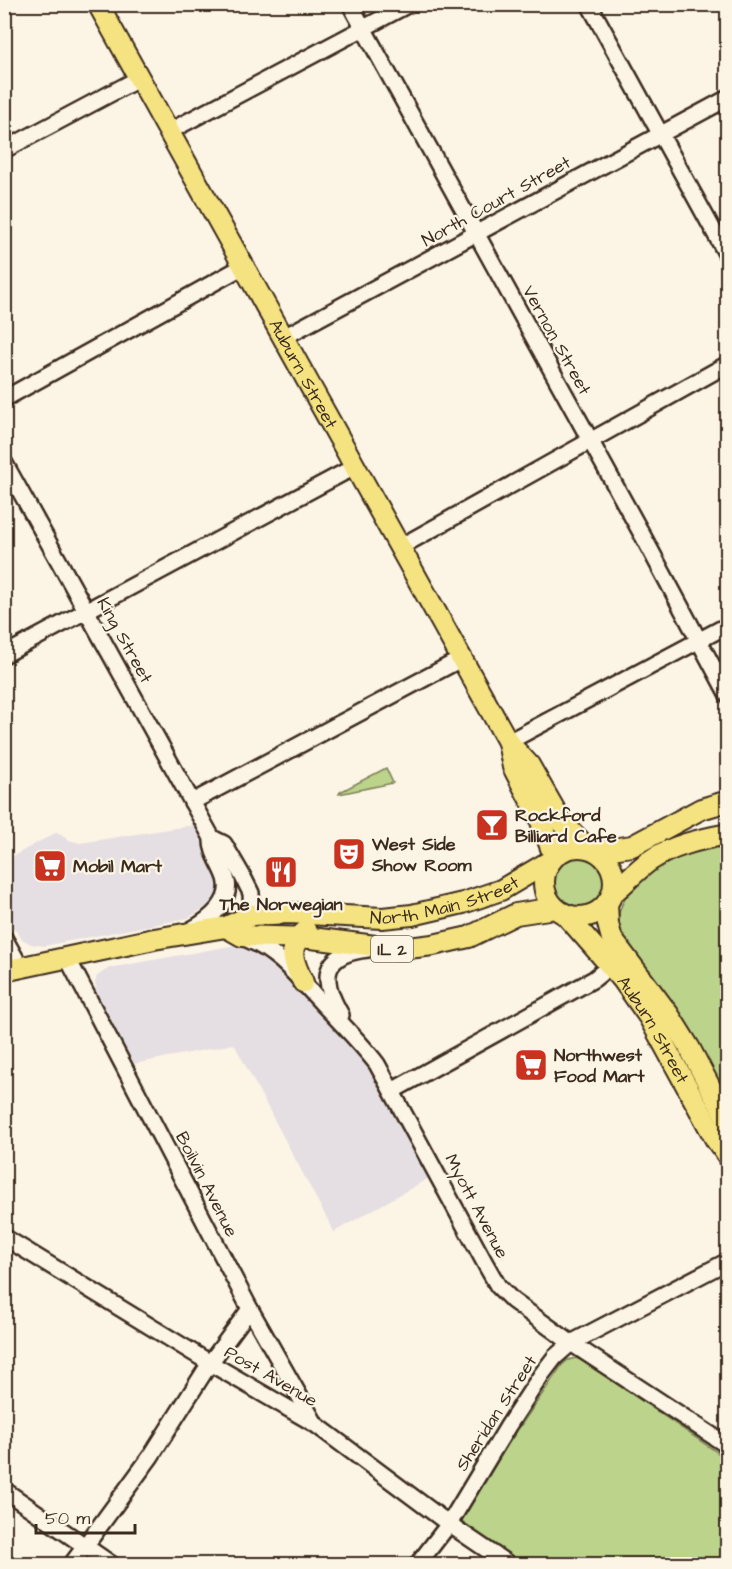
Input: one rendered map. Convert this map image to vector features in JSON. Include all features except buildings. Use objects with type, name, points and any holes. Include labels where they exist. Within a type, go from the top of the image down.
[{"type":"main road","name":"Auburn Street","points":[[98,4],[242,267],[508,742],[529,765],[561,820],[592,849]]},
{"type":"main road","name":"Auburn Street","points":[[508,742],[513,767],[540,819],[552,859]]},
{"type":"main road","points":[[728,801],[700,809],[632,846],[592,849],[575,846],[564,849],[552,859],[544,876],[544,888],[548,898],[560,911],[576,917],[588,916],[599,912],[610,898],[650,861],[686,844],[728,834]]},
{"type":"main road","points":[[592,849],[607,859],[613,869],[615,881],[610,898]]},
{"type":"main road","name":"North Main Street","points":[[234,932],[252,915],[289,913],[382,918],[412,915],[463,903],[501,890],[552,859]]},
{"type":"main road","name":"Auburn Street","points":[[610,898],[608,924],[612,939],[669,1015],[728,1121]]},
{"type":"main road","name":"Auburn Street","points":[[560,911],[610,966],[649,1017],[716,1140],[728,1156]]},
{"type":"main road","name":"North Main Street","points":[[13,970],[184,934],[234,932],[400,949],[434,945],[469,937],[516,914],[560,911]]},
{"type":"main road","points":[[303,982],[294,956],[294,946],[298,937],[309,929],[324,924],[365,923],[382,918]]},
{"type":"street","name":"Vernon Street","points":[[350,4],[728,695]]},
{"type":"street","points":[[168,132],[409,4]]},
{"type":"street","points":[[589,4],[728,257]]},
{"type":"street","points":[[4,150],[138,79]]},
{"type":"street","name":"North Court Street","points":[[282,338],[728,98]]},
{"type":"street","points":[[4,399],[242,267]]},
{"type":"street","points":[[399,547],[728,364]]},
{"type":"street","name":"King Street","points":[[4,462],[212,838],[224,844],[242,874],[251,893],[252,915]]},
{"type":"street","points":[[4,655],[354,467]]},
{"type":"street","points":[[508,742],[728,625]]},
{"type":"street","points":[[192,802],[461,659]]},
{"type":"street","name":"King Street","points":[[184,934],[213,915],[219,909],[227,892],[226,876],[211,847],[212,838]]},
{"type":"street","name":"Myott Avenue","points":[[234,932],[272,951],[350,1031],[377,1064],[498,1286],[505,1294],[571,1343],[728,1446]]},
{"type":"street","points":[[4,939],[13,970]]},
{"type":"street","points":[[350,1031],[333,1001],[327,984],[327,975],[331,966],[347,953],[377,948]]},
{"type":"street","name":"Boilvin Avenue","points":[[68,959],[250,1309],[315,1424]]},
{"type":"street","points":[[392,1090],[594,979],[610,966]]},
{"type":"street","name":"Post Avenue","points":[[4,1237],[210,1363],[315,1424],[449,1524],[508,1564]]},
{"type":"street","name":"Sheridan Street","points":[[418,1564],[449,1524],[508,1426],[555,1357],[571,1343],[728,1261]]},
{"type":"street","points":[[72,1564],[151,1456],[210,1363],[250,1309]]},
{"type":"street","points":[[4,1490],[111,1564]]},
{"type":"shaded area","points":[[194,825],[219,880],[215,897],[208,906],[188,918],[44,946],[31,944],[22,939],[5,917],[4,861],[57,832],[69,840],[80,843]]},
{"type":"shaded area","points":[[236,945],[250,946],[263,951],[346,1035],[375,1079],[429,1178],[334,1232],[234,1044],[134,1064],[97,993],[95,983],[97,976],[109,968]]},
{"type":"green space","points":[[386,768],[393,783],[339,794],[340,792]]},
{"type":"green space","points":[[727,843],[727,1103],[624,940],[619,925],[620,910],[627,896],[651,872],[681,855]]},
{"type":"green space","points":[[579,854],[589,856],[598,862],[604,871],[606,881],[604,891],[598,900],[589,906],[579,908],[569,906],[560,900],[554,891],[552,881],[554,871],[560,862],[569,856]]},
{"type":"green space","points":[[576,1358],[727,1459],[727,1564],[522,1564],[465,1527],[461,1520],[461,1513],[562,1365]]},
{"type":"place","name":"Rockford Billiard Cafe","points":[[492,825]]},
{"type":"place","name":"West Side Show Room","points":[[349,854]]},
{"type":"place","name":"Mobil Mart","points":[[50,866]]},
{"type":"place","name":"The Norwegian","points":[[281,872]]},
{"type":"place","name":"Northwest Food Mart","points":[[531,1065]]}]
